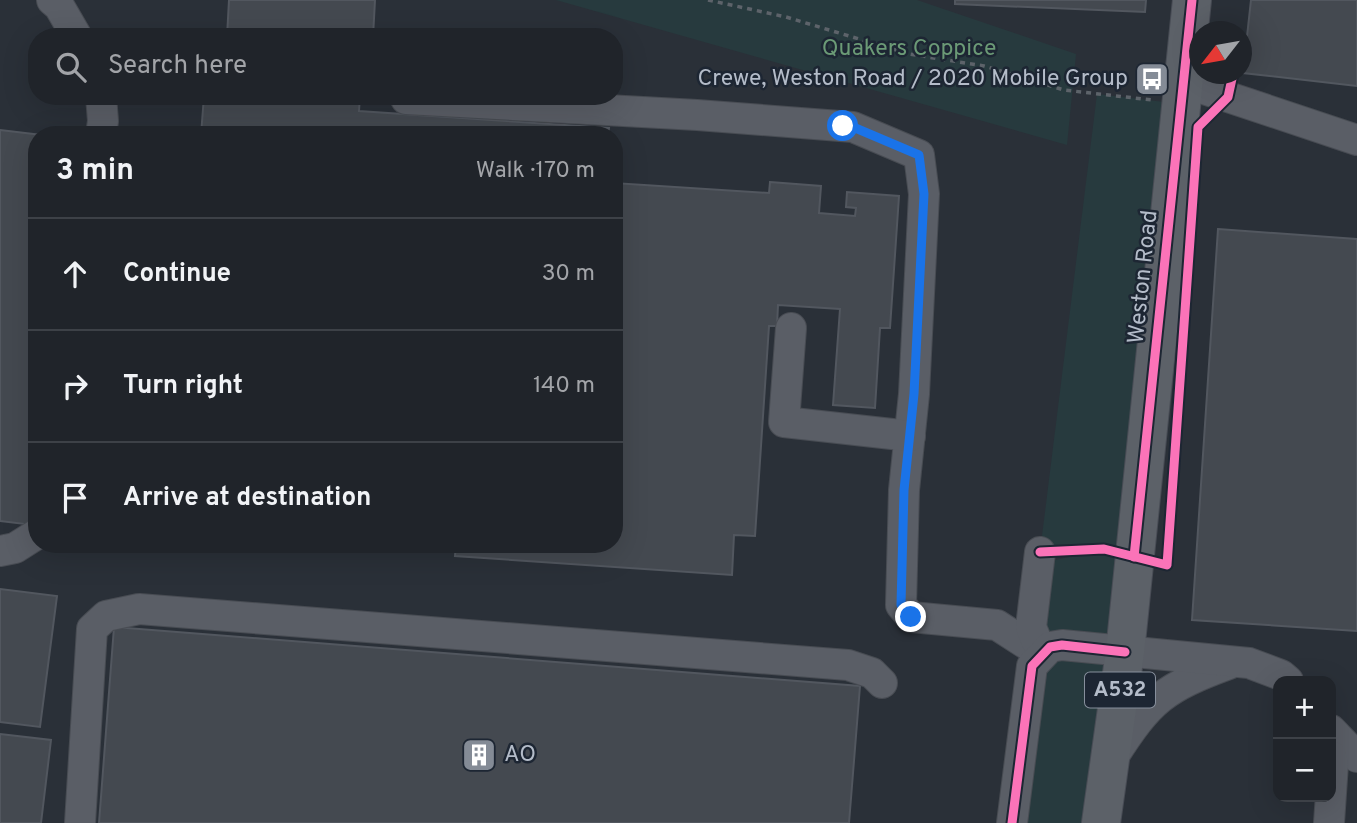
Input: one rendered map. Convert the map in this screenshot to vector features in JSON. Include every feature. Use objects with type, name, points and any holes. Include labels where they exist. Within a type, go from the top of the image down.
[{"type":"main road","name":"Weston Road","points":[[1101,823],[1125,652],[1192,0]]},
{"type":"street","points":[[52,0],[60,6],[73,28]]},
{"type":"street","points":[[1182,93],[1357,140]]},
{"type":"street","points":[[102,105],[102,126]]},
{"type":"street","points":[[515,105],[853,127],[919,155],[924,194],[904,490],[901,605],[911,617],[997,625],[1042,654]]},
{"type":"street","points":[[791,328],[784,422],[909,436]]},
{"type":"street","points":[[0,551],[15,548],[28,540]]},
{"type":"street","points":[[1040,552],[1031,627],[1042,654]]},
{"type":"street","points":[[80,823],[92,629],[106,616],[139,609],[848,665],[872,673],[882,683]]},
{"type":"street","points":[[1012,823],[1032,666],[1050,647],[1062,645],[1249,663],[1282,676]]},
{"type":"street","points":[[1110,764],[1132,729],[1158,698],[1194,677],[1236,662]]},
{"type":"street","points":[[1336,735],[1357,757]]},
{"type":"street","points":[[1329,823],[1330,802]]},
{"type":"path","points":[[708,0],[786,17],[909,54],[984,66],[1063,90],[1182,93]]},
{"type":"green space","name":"Quakers Coppice","points":[[556,0],[917,0],[1076,54],[1067,145]]},
{"type":"green space","points":[[1097,94],[1181,104],[1101,823],[1012,823],[1039,564],[1098,550],[1040,552]]},
{"type":"building","points":[[229,0],[375,0],[373,28],[227,28]]},
{"type":"building","points":[[955,0],[1146,0],[1145,12],[955,4]]},
{"type":"building","points":[[1251,0],[1357,0],[1357,86],[1252,74],[1252,21],[1249,21]]},
{"type":"building","points":[[203,105],[359,105],[359,111],[580,126],[202,126]]},
{"type":"building","points":[[0,130],[28,133],[28,524],[0,521]]},
{"type":"building","points":[[770,182],[821,186],[819,213],[855,216],[856,208],[846,207],[847,192],[899,196],[890,328],[880,328],[875,408],[833,405],[840,309],[778,305],[777,326],[769,326],[755,536],[734,535],[732,575],[455,556],[455,553],[623,553],[623,184],[769,193]]},
{"type":"building","points":[[1218,229],[1357,239],[1357,631],[1192,620]]},
{"type":"building","points":[[0,589],[57,596],[40,727],[0,722]]},
{"type":"building","name":"AO","points":[[114,627],[860,686],[849,823],[99,823]]},
{"type":"building","points":[[0,734],[51,740],[41,823],[0,823]]},
{"type":"cycle path","points":[[1134,557],[1192,0]]},
{"type":"cycle path","points":[[1040,552],[1104,549],[1167,565],[1198,127],[1228,97],[1231,84]]},
{"type":"cycle path","points":[[1012,823],[1032,666],[1050,647],[1062,645],[1125,652]]},
{"type":"place","name":"Crewe, Weston Road / 2020 Mobile Group","points":[[1152,79]]},
{"type":"place","name":"AO","points":[[479,755]]},
{"type":"route","points":[[843,126],[853,127],[919,155],[924,194],[914,394],[904,490],[901,605],[911,617]]}]
